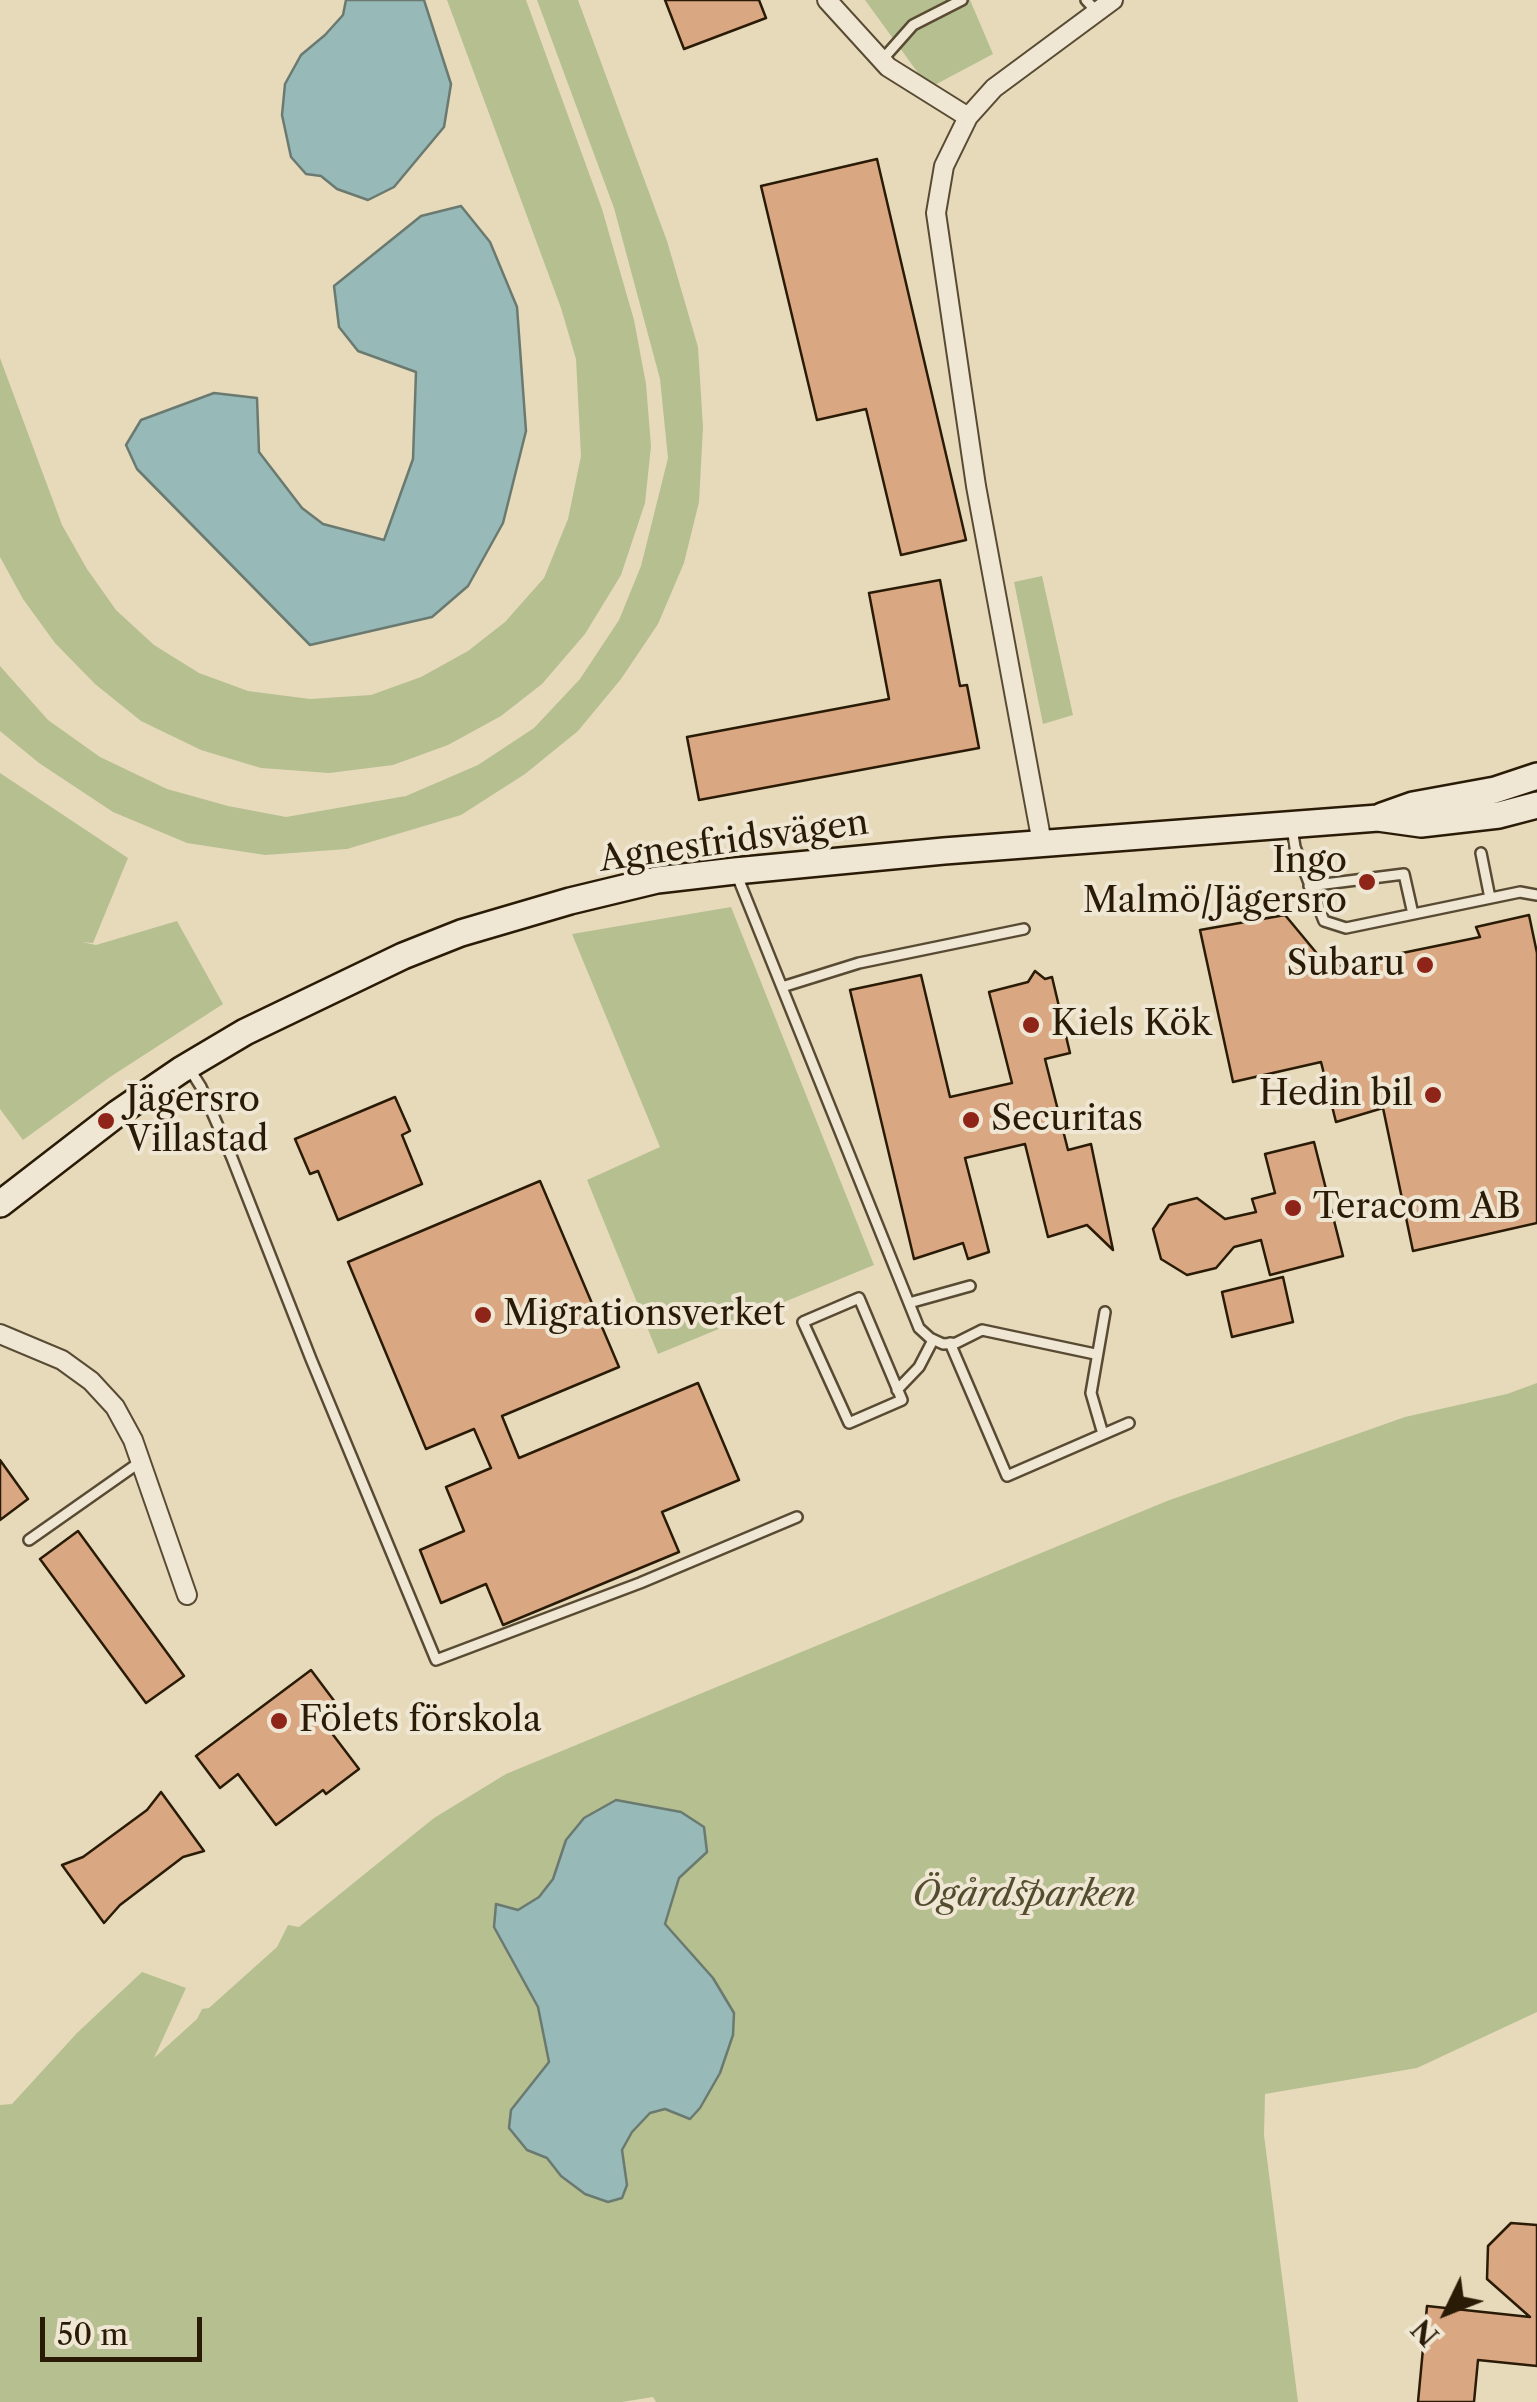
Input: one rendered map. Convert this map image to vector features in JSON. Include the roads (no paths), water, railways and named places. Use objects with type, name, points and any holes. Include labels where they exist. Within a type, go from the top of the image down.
[{"type":"main road","name":"Agnesfridsvägen","points":[[1378,818],[1414,805],[1495,790],[1537,776]]},
{"type":"main road","name":"Agnesfridsvägen","points":[[0,1204],[106,1121],[188,1066],[298,1004],[461,934],[570,901],[656,880],[735,870],[1378,818],[1421,824],[1499,815],[1537,805]]},
{"type":"street","points":[[826,0],[881,61],[968,117]]},
{"type":"street","points":[[1042,843],[976,486],[936,213],[944,166],[968,117],[994,88],[1091,6],[1113,0]]},
{"type":"street","points":[[0,1334],[62,1360],[115,1407],[133,1440],[187,1595]]},
{"type":"lane","points":[[881,61],[913,25],[962,0]]},
{"type":"lane","points":[[1292,825],[1295,846],[1324,921],[1346,928],[1520,892],[1537,893]]},
{"type":"lane","points":[[1481,853],[1490,898]]},
{"type":"lane","points":[[735,870],[919,1328],[933,1340],[950,1343],[982,1330],[1096,1354]]},
{"type":"lane","points":[[1309,886],[1404,874],[1413,914]]},
{"type":"lane","points":[[782,987],[859,962],[1024,928]]},
{"type":"lane","points":[[188,1066],[202,1087],[232,1158],[436,1660],[640,1583],[797,1517]]},
{"type":"lane","points":[[909,1303],[970,1286]]},
{"type":"lane","points":[[859,1298],[897,1390],[902,1400],[849,1423],[804,1322],[859,1298]]},
{"type":"lane","points":[[1103,1434],[1092,1393],[1105,1312]]},
{"type":"lane","points":[[897,1390],[919,1367],[933,1340]]},
{"type":"lane","points":[[950,1343],[1006,1476],[1129,1422]]},
{"type":"lane","points":[[29,1540],[140,1462]]},
{"type":"water","points":[[346,0],[424,0],[451,84],[444,127],[394,187],[368,200],[337,189],[321,176],[306,174],[291,157],[282,115],[285,84],[301,55],[343,15]]},
{"type":"water","points":[[461,206],[490,242],[517,307],[526,431],[503,523],[468,586],[432,617],[310,645],[137,469],[126,445],[141,420],[214,393],[257,398],[259,452],[302,508],[323,524],[384,540],[413,459],[416,372],[358,351],[339,327],[334,286],[421,216]]},
{"type":"water","points":[[616,1800],[681,1812],[704,1827],[707,1852],[679,1878],[665,1924],[713,1978],[734,2013],[733,2035],[720,2073],[700,2108],[690,2119],[665,2109],[650,2113],[622,2150],[627,2185],[622,2198],[608,2202],[585,2194],[561,2176],[547,2158],[527,2150],[509,2128],[511,2110],[549,2062],[538,2007],[494,1927],[496,1904],[518,1910],[539,1897],[553,1879],[566,1840],[584,1818]]},
{"type":"place","name":"Ingo Malmö/Jägersro","points":[[1367,882]]},
{"type":"place","name":"Subaru","points":[[1425,965]]},
{"type":"place","name":"Kiels Kök","points":[[1031,1025]]},
{"type":"place","name":"Hedin bil","points":[[1433,1095]]},
{"type":"place","name":"Securitas","points":[[971,1120]]},
{"type":"place","name":"Jägersro Villastad","points":[[106,1121]]},
{"type":"place","name":"Teracom AB","points":[[1293,1208]]},
{"type":"place","name":"Migrationsverket","points":[[483,1315]]},
{"type":"place","name":"Fölets förskola","points":[[279,1721]]},
{"type":"park label","name":"Ögårdsparken","points":[[1024,1896]]}]
